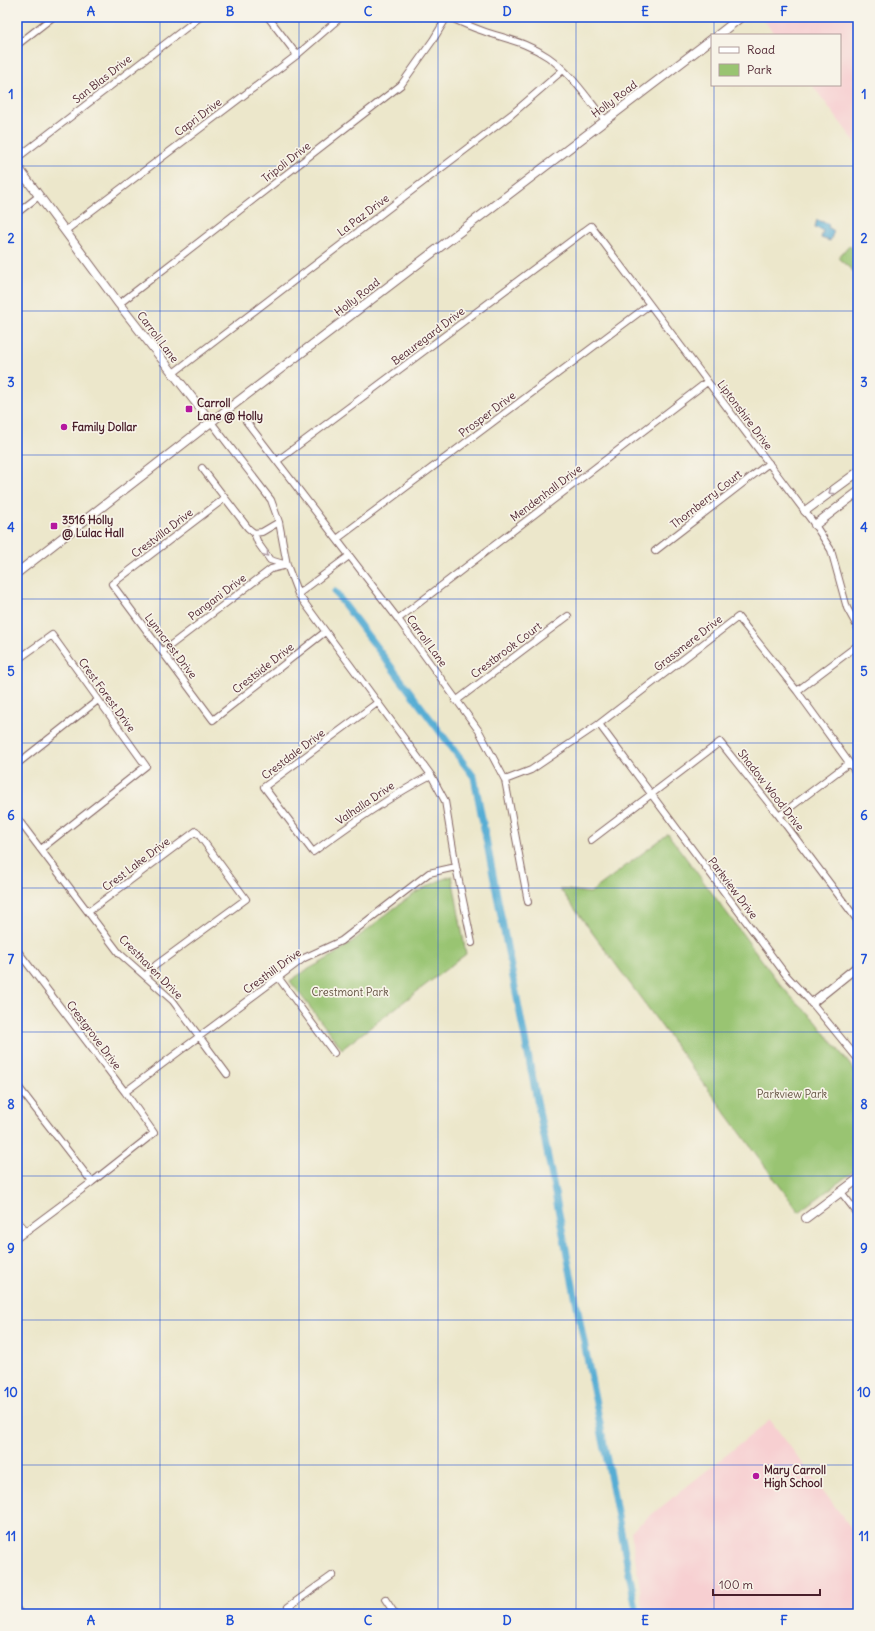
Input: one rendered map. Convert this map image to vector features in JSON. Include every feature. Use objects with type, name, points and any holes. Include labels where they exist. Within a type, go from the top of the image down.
[{"type":"main road","points":[[719,34],[741,17]]},
{"type":"main road","name":"Holly Road","points":[[17,573],[211,422],[711,40]]},
{"type":"main road","name":"Carroll Lane","points":[[17,166],[172,374],[211,422]]},
{"type":"main road","points":[[805,512],[858,472]]},
{"type":"main road","points":[[815,525],[858,492]]},
{"type":"main road","points":[[812,1003],[858,966]]},
{"type":"main road","points":[[806,1218],[858,1179]]},
{"type":"street","points":[[17,45],[53,17]]},
{"type":"street","name":"San Blas Drive","points":[[17,158],[200,17]]},
{"type":"street","points":[[268,17],[296,55]]},
{"type":"street","name":"Capri Drive","points":[[65,231],[296,55],[341,17]]},
{"type":"street","points":[[448,17],[482,31],[510,38],[529,46],[548,57],[574,80],[605,120]]},
{"type":"street","name":"Tripoli Drive","points":[[119,304],[401,85],[448,17]]},
{"type":"street","name":"La Paz Drive","points":[[172,374],[512,114],[563,70]]},
{"type":"street","points":[[17,213],[39,196]]},
{"type":"street","name":"Liptonshire Drive","points":[[591,226],[815,525],[832,550],[847,608],[858,628]]},
{"type":"street","name":"Beauregard Drive","points":[[278,461],[591,226]]},
{"type":"street","name":"Prosper Drive","points":[[337,539],[649,305]]},
{"type":"street","name":"Mendenhall Drive","points":[[398,619],[707,382]]},
{"type":"street","name":"Carroll Lane","points":[[246,421],[398,619],[479,731],[505,780],[528,902]]},
{"type":"street","name":"Carroll Lane","points":[[211,422],[271,500],[279,522],[287,565],[298,594],[431,775],[445,801],[456,867],[472,943]]},
{"type":"street","name":"Thornberry Court","points":[[655,551],[768,463]]},
{"type":"street","points":[[202,468],[248,528],[254,533],[258,543],[270,560],[287,565]]},
{"type":"street","name":"Crestvilla Drive","points":[[112,584],[225,498]]},
{"type":"street","points":[[254,533],[262,532],[279,522]]},
{"type":"street","points":[[298,594],[349,556]]},
{"type":"street","name":"Pangani Drive","points":[[162,651],[271,569],[287,565]]},
{"type":"street","name":"Lynncrest Drive","points":[[112,584],[213,720]]},
{"type":"street","name":"Crestbrook Court","points":[[456,700],[568,616]]},
{"type":"street","name":"Grassmere Drive","points":[[505,780],[531,770],[599,724],[738,617],[796,691],[858,775]]},
{"type":"street","name":"Crestside Drive","points":[[213,720],[325,632]]},
{"type":"street","name":"Crest Forest Drive","points":[[17,660],[52,635],[146,766],[41,849]]},
{"type":"street","points":[[796,691],[858,645]]},
{"type":"street","points":[[17,764],[98,700]]},
{"type":"street","name":"Crestdale Drive","points":[[313,852],[264,787],[377,703]]},
{"type":"street","name":"Parkview Drive","points":[[599,724],[786,975],[812,1003],[858,1059]]},
{"type":"street","name":"Shadow Wood Drive","points":[[651,795],[720,742],[779,816],[858,921]]},
{"type":"street","points":[[779,816],[849,763]]},
{"type":"street","name":"Valhalla Drive","points":[[313,852],[363,815],[400,791],[431,775]]},
{"type":"street","points":[[591,840],[651,795]]},
{"type":"street","name":"Cresthaven Drive","points":[[17,818],[120,953],[173,1001],[227,1074]]},
{"type":"street","name":"Crest Lake Drive","points":[[88,912],[196,831],[246,899],[156,965],[145,976]]},
{"type":"street","name":"Cresthill Drive","points":[[125,1092],[304,958],[341,941],[429,873],[456,867]]},
{"type":"street","name":"Crestgrove Drive","points":[[17,950],[19,959],[125,1092],[154,1133],[92,1182]]},
{"type":"street","points":[[278,977],[334,1053]]},
{"type":"street","points":[[17,1085],[92,1182],[17,1238]]},
{"type":"street","points":[[841,1192],[858,1214]]},
{"type":"street","points":[[17,1220],[26,1231]]},
{"type":"street","points":[[293,1614],[288,1607],[333,1575]]},
{"type":"street","points":[[385,1599],[395,1614]]},
{"type":"shaded area","points":[[768,17],[858,17],[858,146],[813,86],[841,86],[841,34],[774,34],[764,20]]},
{"type":"shaded area","name":"Mary Carroll High School","points":[[770,1420],[858,1537],[858,1614],[644,1614],[631,1531]]},
{"type":"green space","points":[[849,245],[858,254],[858,267],[854,272],[838,258]]},
{"type":"green space","name":"Parkview Park","points":[[668,834],[779,983],[815,1020],[858,1075],[858,1168],[799,1212],[560,889],[590,893]]},
{"type":"green space","name":"Crestmont Park","points":[[452,876],[466,954],[342,1049],[290,981],[335,954],[391,910],[420,890]]},
{"type":"water","points":[[817,220],[829,224],[828,227],[834,231],[830,241],[821,238],[823,231],[815,227]]},
{"type":"waterway","points":[[335,592],[474,777],[637,1614]]},
{"type":"place","name":"Carroll Lane @ Holly","points":[[189,409]]},
{"type":"place","name":"Family Dollar","points":[[64,427]]},
{"type":"place","name":"3516 Holly @ Lulac Hall","points":[[54,526]]},
{"type":"place","name":"Mary Carroll High School","points":[[756,1476]]}]
